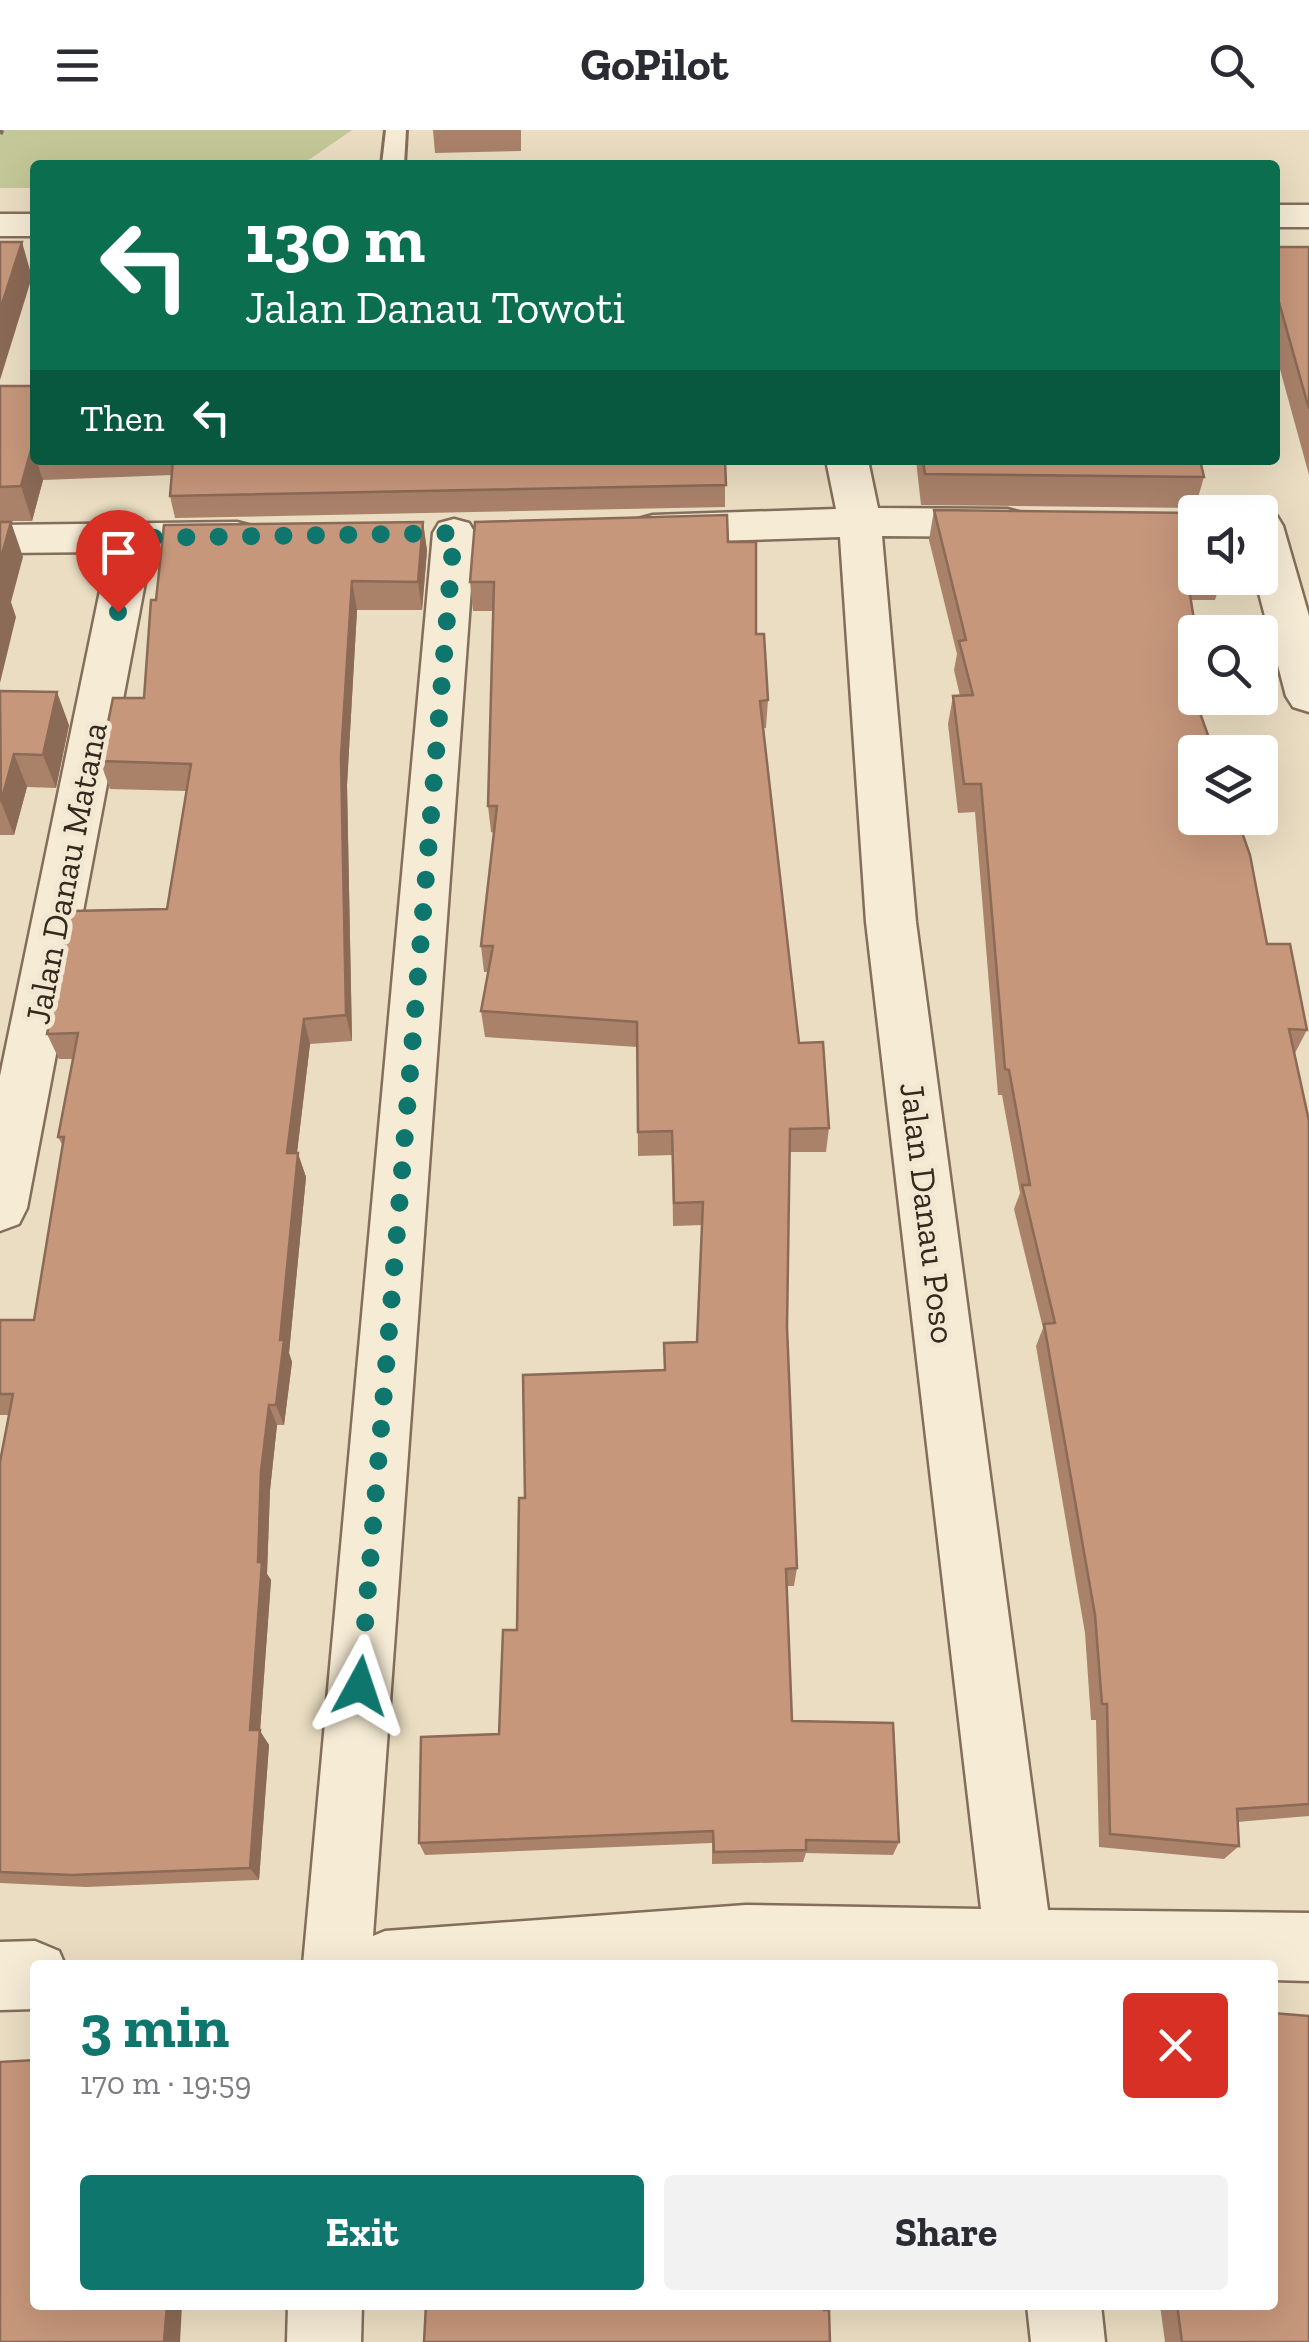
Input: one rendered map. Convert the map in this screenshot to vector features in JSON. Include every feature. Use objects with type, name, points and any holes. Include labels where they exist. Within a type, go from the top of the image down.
[{"type":"street","points":[[1280,216],[1309,216]]},
{"type":"street","points":[[0,225],[30,225]]},
{"type":"street","name":"Jalan Danau Poso","points":[[847,465],[860,522],[891,922],[1021,1953]]},
{"type":"street","points":[[622,530],[860,522],[1038,524]]},
{"type":"street","points":[[1278,526],[1309,526]]},
{"type":"street","points":[[337,1960],[454,533]]},
{"type":"street","points":[[0,539],[284,536]]},
{"type":"street","name":"Jalan Danau Matana","points":[[0,1208],[132,538]]},
{"type":"street","points":[[1278,586],[1309,696]]},
{"type":"street","points":[[454,1960],[746,1939],[1021,1953],[1309,1947]]},
{"type":"street","points":[[0,1976],[30,1975]]},
{"type":"street","points":[[324,2342],[325,2310]]},
{"type":"street","points":[[1065,2310],[1068,2342]]},
{"type":"lane","points":[[393,160],[396,130]]},
{"type":"green space","points":[[0,130],[352,130],[307,160],[30,160],[30,188],[0,188]]},
{"type":"building","points":[[0,242],[22,242],[0,310]]},
{"type":"building","points":[[1280,247],[1309,247],[1309,409],[1280,306]]},
{"type":"building","points":[[0,386],[30,386],[30,453],[21,486],[0,487]]},
{"type":"building","points":[[173,465],[725,465],[726,485],[170,496]]},
{"type":"building","points":[[924,465],[1201,465],[1204,477],[925,474]]},
{"type":"building","points":[[934,510],[1178,513],[1178,595],[1190,595],[1193,615],[1178,615],[1178,715],[1201,715],[1208,735],[1178,735],[1178,835],[1243,835],[1267,944],[1290,944],[1307,1030],[1289,1029],[1309,1121],[1309,1804],[1237,1809],[1239,1846],[1110,1834],[1107,1704],[1102,1704],[1095,1615],[1044,1324],[1055,1323],[1022,1185],[1030,1185],[1009,1070],[1005,1069],[981,784],[964,784],[953,696],[973,695],[959,641],[966,640]]},
{"type":"building","points":[[727,515],[728,542],[756,542],[756,634],[764,634],[768,700],[760,701],[799,1043],[823,1042],[829,1128],[790,1129],[787,1327],[797,1568],[786,1569],[792,1721],[893,1723],[899,1842],[806,1840],[806,1850],[714,1852],[713,1831],[419,1843],[421,1737],[499,1734],[503,1630],[517,1630],[519,1498],[525,1498],[523,1375],[665,1370],[664,1343],[697,1342],[703,1202],[674,1203],[672,1131],[638,1132],[637,1022],[481,1011],[493,946],[481,946],[497,806],[488,806],[494,582],[470,582],[475,522]]},
{"type":"building","points":[[0,522],[11,522],[0,561]]},
{"type":"building","points":[[423,522],[418,582],[352,581],[341,757],[346,1015],[304,1019],[287,1153],[298,1153],[280,1340],[284,1340],[276,1405],[269,1405],[261,1471],[258,1562],[262,1562],[250,1730],[260,1730],[250,1868],[72,1875],[0,1872],[0,1462],[13,1394],[0,1394],[0,1320],[34,1320],[64,1137],[58,1137],[78,1033],[47,1034],[71,911],[167,909],[191,764],[100,761],[113,698],[144,698],[151,600],[156,600],[164,525]]},
{"type":"building","points":[[0,691],[57,692],[43,755],[14,754],[1,802]]},
{"type":"building","points":[[1278,2013],[1309,2016],[1309,2342],[1182,2342],[1178,2310],[1278,2310]]},
{"type":"building","points":[[30,2060],[30,2310],[167,2310],[164,2342],[0,2342],[0,2062]]},
{"type":"building","points":[[426,2310],[829,2310],[830,2342],[424,2342]]},
{"type":"route","points":[[118,612],[132,538],[454,533],[360,1686]]}]
